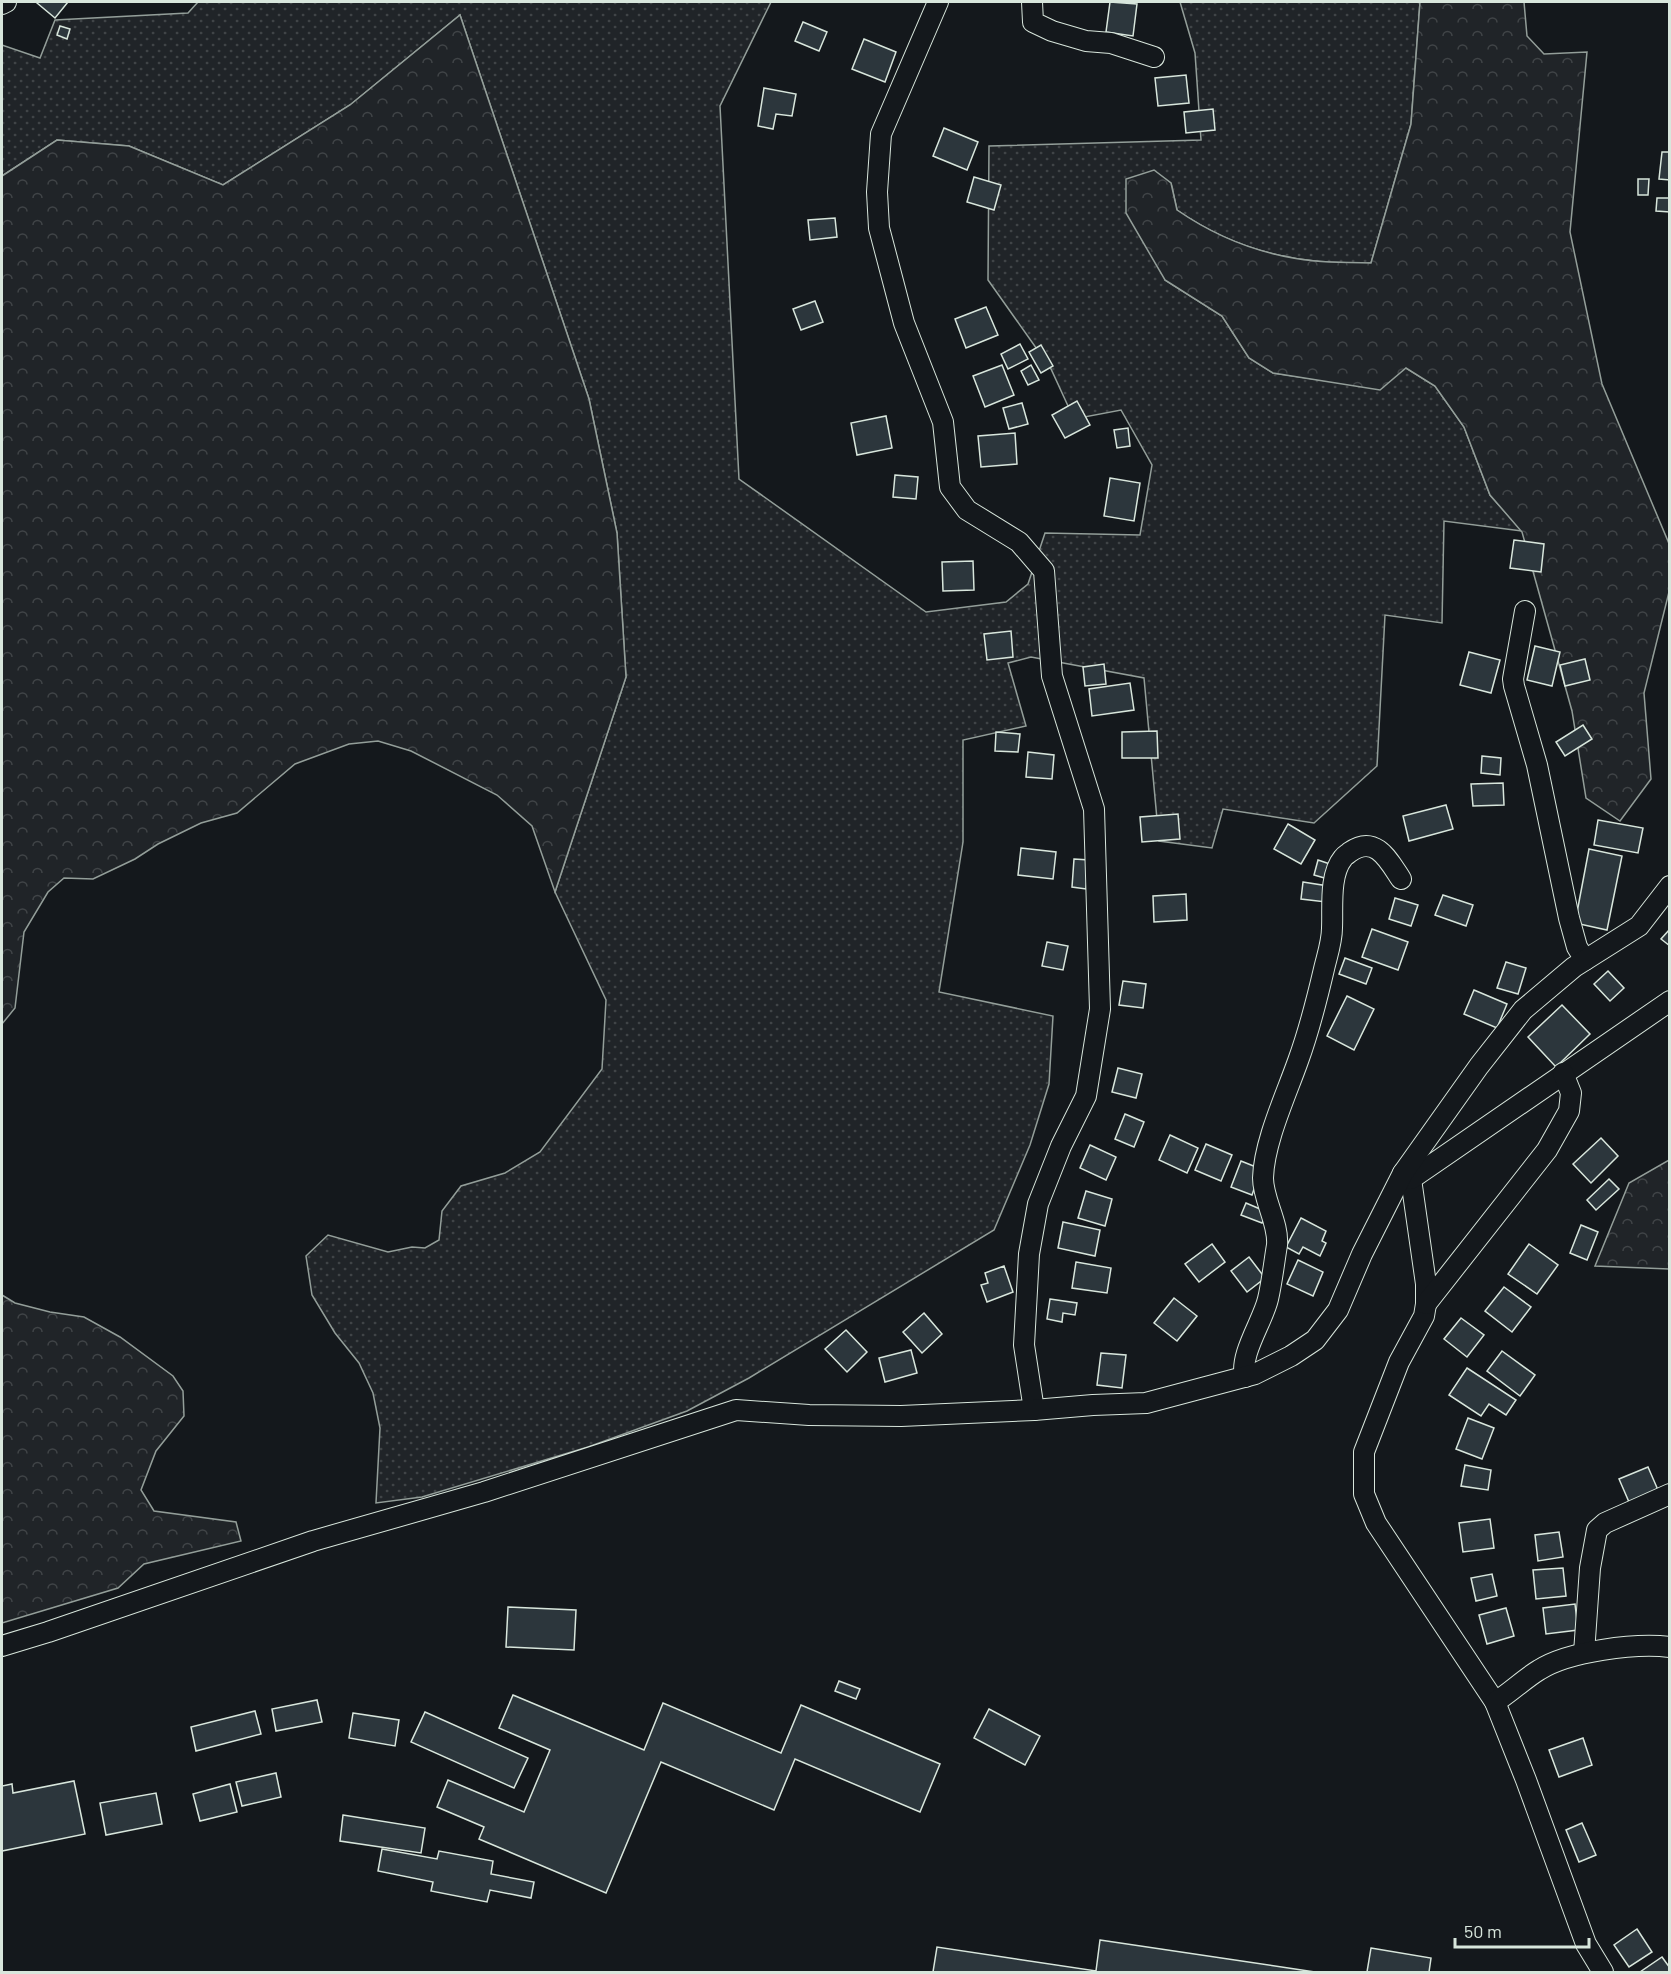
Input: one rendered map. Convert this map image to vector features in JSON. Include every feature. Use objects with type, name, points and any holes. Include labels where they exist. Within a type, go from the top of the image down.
[{"type":"street","points":[[2,4],[6,2]]},
{"type":"street","points":[[938,2],[881,134],[877,192],[879,228],[904,323],[943,422],[950,487],[968,510],[1019,542],[1044,571],[1052,676],[1094,809],[1100,1009],[1086,1096],[1061,1146],[1038,1204],[1029,1254],[1024,1345],[1034,1410]]},
{"type":"street","points":[[1032,2],[1033,22],[1052,31],[1086,41],[1111,43],[1154,57]]},
{"type":"street","points":[[1525,611],[1513,679],[1514,686],[1537,765],[1569,918],[1577,947],[1585,960]]},
{"type":"street","points":[[1245,1377],[1243,1370],[1246,1358],[1268,1300],[1277,1241],[1263,1179],[1269,1148],[1299,1059],[1324,970],[1332,930],[1334,879],[1343,858],[1356,848],[1366,845],[1377,848],[1401,879]]},
{"type":"street","points":[[2,1646],[313,1541],[484,1492],[736,1410],[902,1416],[1146,1403],[1245,1377],[1291,1356],[1315,1340],[1338,1310],[1362,1254],[1407,1176],[1479,1066],[1522,1010],[1574,967],[1639,926],[1670,886]]},
{"type":"street","points":[[1407,1176],[1670,1001]]},
{"type":"street","points":[[1426,1304],[1547,1150],[1569,1112],[1571,1093],[1563,1073]]},
{"type":"street","points":[[1407,1176],[1425,1284],[1426,1304],[1424,1316],[1399,1362],[1364,1452],[1364,1494],[1376,1523],[1495,1702],[1586,1944],[1603,1972]]},
{"type":"street","points":[[1584,1653],[1590,1568],[1597,1530],[1605,1523],[1670,1494]]},
{"type":"street","points":[[1495,1702],[1541,1669],[1584,1653],[1628,1647],[1670,1647]]},
{"type":"green space","points":[[198,2],[771,2],[720,106],[739,479],[926,612],[1006,602],[1028,584],[1045,533],[1140,535],[1152,465],[1121,410],[1074,419],[1051,369],[988,280],[989,146],[1201,140],[1195,53],[1180,2],[1420,2],[1411,124],[1371,263],[1296,259],[1226,238],[1177,210],[1171,183],[1165,280],[1222,316],[1249,358],[1273,373],[1327,381],[1406,368],[1435,386],[1464,427],[1490,495],[1522,531],[1444,521],[1442,623],[1385,615],[1377,766],[1314,823],[1223,809],[1212,848],[1159,841],[1144,678],[1031,657],[1008,663],[1026,726],[963,740],[963,842],[939,992],[1053,1016],[1049,1084],[1030,1145],[994,1230],[749,1378],[687,1411],[588,1447],[422,1497],[376,1503],[380,1428],[373,1393],[359,1363],[335,1333],[312,1295],[306,1256],[328,1235],[388,1252],[412,1247],[425,1248],[439,1240],[442,1211],[461,1186],[505,1173],[540,1152],[602,1069],[606,1000],[555,892],[626,677],[617,533],[589,399],[460,15],[350,105],[223,185],[129,146],[57,140],[2,176],[2,45],[40,58],[55,20],[188,13]]},
{"type":"green space","points":[[1420,2],[1524,2],[1527,36],[1544,54],[1587,52],[1570,232],[1602,384],[1670,546],[1669,592],[1644,693],[1651,779],[1620,821],[1586,798],[1572,711],[1522,532],[1490,495],[1464,427],[1435,386],[1406,368],[1380,390],[1273,373],[1249,358],[1222,316],[1165,280],[1126,213],[1126,179],[1154,170],[1171,183],[1177,210],[1226,238],[1296,259],[1371,263],[1411,124]]},
{"type":"green space","points":[[460,15],[589,399],[617,533],[626,677],[555,892],[532,826],[497,795],[411,751],[378,741],[349,744],[295,764],[237,813],[201,823],[93,879],[64,878],[48,892],[24,932],[15,1008],[2,1024],[2,176],[57,140],[129,146],[223,185],[350,105]]},
{"type":"green space","points":[[1669,1160],[1669,1269],[1595,1266],[1629,1183]]},
{"type":"green space","points":[[2,1295],[15,1303],[50,1312],[84,1317],[120,1337],[173,1376],[183,1391],[184,1416],[156,1451],[141,1490],[154,1511],[236,1522],[241,1541],[144,1564],[118,1588],[2,1623]]},
{"type":"building","points":[[38,2],[68,2],[55,18]]},
{"type":"building","points":[[1110,2],[1137,4],[1133,36],[1106,32]]},
{"type":"building","points":[[803,22],[827,32],[819,51],[795,41]]},
{"type":"building","points":[[60,26],[70,29],[67,39],[57,35]]},
{"type":"building","points":[[864,39],[896,52],[885,82],[852,69]]},
{"type":"building","points":[[1186,75],[1189,103],[1158,106],[1155,78]]},
{"type":"building","points":[[764,88],[796,94],[792,116],[776,114],[773,129],[758,126]]},
{"type":"building","points":[[1213,109],[1215,130],[1186,133],[1184,112]]},
{"type":"building","points":[[944,128],[978,142],[967,170],[933,156]]},
{"type":"building","points":[[1662,152],[1670,152],[1670,180],[1659,179]]},
{"type":"building","points":[[974,177],[1001,185],[994,210],[967,202]]},
{"type":"building","points":[[1638,179],[1649,179],[1648,195],[1638,195]]},
{"type":"building","points":[[1657,198],[1670,198],[1670,212],[1656,211]]},
{"type":"building","points":[[835,218],[837,237],[810,240],[808,220]]},
{"type":"building","points":[[815,301],[823,322],[801,330],[793,309]]},
{"type":"building","points":[[986,307],[998,335],[966,348],[955,319]]},
{"type":"building","points":[[1020,344],[1028,359],[1008,369],[1001,354]]},
{"type":"building","points":[[1041,345],[1053,366],[1041,373],[1029,352]]},
{"type":"building","points":[[1002,365],[1014,395],[985,407],[973,376]]},
{"type":"building","points":[[1031,365],[1039,380],[1028,385],[1021,371]]},
{"type":"building","points":[[1077,401],[1090,425],[1065,438],[1052,415]]},
{"type":"building","points":[[1022,403],[1028,424],[1009,429],[1003,408]]},
{"type":"building","points":[[886,416],[892,448],[857,455],[851,423]]},
{"type":"building","points":[[1128,428],[1130,446],[1117,448],[1114,430]]},
{"type":"building","points":[[1015,433],[1017,464],[981,467],[978,436]]},
{"type":"building","points":[[895,475],[918,477],[916,499],[893,497]]},
{"type":"building","points":[[1110,478],[1140,483],[1134,521],[1104,516]]},
{"type":"building","points":[[1514,540],[1544,544],[1541,572],[1510,568]]},
{"type":"building","points":[[973,561],[974,590],[943,591],[942,562]]},
{"type":"building","points":[[1011,631],[1013,657],[987,660],[984,634]]},
{"type":"building","points":[[1535,646],[1560,652],[1552,686],[1527,680]]},
{"type":"building","points":[[1469,652],[1500,660],[1491,693],[1460,685]]},
{"type":"building","points":[[1585,659],[1590,680],[1565,686],[1560,665]]},
{"type":"building","points":[[1104,664],[1106,684],[1085,686],[1083,667]]},
{"type":"building","points":[[1130,683],[1134,710],[1092,716],[1089,689]]},
{"type":"building","points":[[1583,725],[1592,739],[1565,756],[1556,742]]},
{"type":"building","points":[[1157,731],[1158,758],[1122,758],[1122,732]]},
{"type":"building","points":[[996,732],[1020,734],[1018,752],[995,751]]},
{"type":"building","points":[[1028,752],[1054,755],[1052,779],[1026,777]]},
{"type":"building","points":[[1482,756],[1501,758],[1500,775],[1481,773]]},
{"type":"building","points":[[1503,783],[1504,805],[1473,806],[1471,784]]},
{"type":"building","points":[[1446,805],[1453,829],[1409,841],[1403,816]]},
{"type":"building","points":[[1178,814],[1180,839],[1142,842],[1140,817]]},
{"type":"building","points":[[1598,820],[1643,828],[1638,853],[1594,845]]},
{"type":"building","points":[[1288,824],[1315,840],[1301,864],[1274,849]]},
{"type":"building","points":[[1021,848],[1056,852],[1053,879],[1018,875]]},
{"type":"building","points":[[1589,849],[1622,856],[1607,930],[1575,923]]},
{"type":"building","points":[[1074,859],[1089,860],[1086,889],[1072,887]]},
{"type":"building","points":[[1318,860],[1333,865],[1328,879],[1314,875]]},
{"type":"building","points":[[1303,882],[1328,886],[1326,902],[1301,899]]},
{"type":"building","points":[[1186,894],[1187,920],[1154,922],[1153,896]]},
{"type":"building","points":[[1443,895],[1473,905],[1466,926],[1435,915]]},
{"type":"building","points":[[1395,898],[1418,905],[1411,926],[1389,919]]},
{"type":"building","points":[[1372,929],[1408,942],[1398,970],[1362,957]]},
{"type":"building","points":[[1670,929],[1670,946],[1661,939]]},
{"type":"building","points":[[1047,942],[1068,946],[1063,970],[1042,966]]},
{"type":"building","points":[[1345,958],[1372,968],[1366,984],[1339,974]]},
{"type":"building","points":[[1506,962],[1526,968],[1518,994],[1497,988]]},
{"type":"building","points":[[1608,971],[1624,988],[1610,1001],[1594,984]]},
{"type":"building","points":[[1123,981],[1146,984],[1143,1008],[1119,1005]]},
{"type":"building","points":[[1474,990],[1507,1004],[1497,1028],[1464,1014]]},
{"type":"building","points":[[1347,996],[1374,1009],[1354,1050],[1327,1036]]},
{"type":"building","points":[[1562,1005],[1590,1034],[1556,1067],[1528,1037]]},
{"type":"building","points":[[1118,1068],[1142,1074],[1136,1098],[1112,1092]]},
{"type":"building","points":[[1125,1114],[1144,1122],[1134,1147],[1115,1139]]},
{"type":"building","points":[[1170,1135],[1198,1148],[1187,1173],[1159,1160]]},
{"type":"building","points":[[1601,1138],[1618,1156],[1591,1183],[1573,1164]]},
{"type":"building","points":[[1206,1144],[1232,1155],[1221,1181],[1195,1170]]},
{"type":"building","points":[[1090,1145],[1116,1157],[1106,1180],[1080,1168]]},
{"type":"building","points":[[1241,1161],[1261,1169],[1252,1195],[1231,1187]]},
{"type":"building","points":[[1609,1179],[1619,1189],[1596,1210],[1587,1200]]},
{"type":"building","points":[[1086,1191],[1112,1199],[1105,1226],[1078,1218]]},
{"type":"building","points":[[1246,1203],[1267,1212],[1262,1223],[1241,1215]]},
{"type":"building","points":[[1301,1218],[1326,1231],[1322,1241],[1326,1243],[1320,1256],[1303,1247],[1299,1254],[1286,1247]]},
{"type":"building","points":[[1063,1222],[1100,1230],[1095,1256],[1058,1248]]},
{"type":"building","points":[[1581,1225],[1598,1232],[1587,1260],[1570,1253]]},
{"type":"building","points":[[1212,1244],[1225,1262],[1199,1282],[1185,1264]]},
{"type":"building","points":[[1529,1244],[1558,1265],[1537,1294],[1508,1274]]},
{"type":"building","points":[[1249,1257],[1265,1278],[1247,1292],[1231,1271]]},
{"type":"building","points":[[1298,1260],[1323,1272],[1313,1296],[1287,1284]]},
{"type":"building","points":[[1076,1262],[1111,1268],[1107,1293],[1072,1288]]},
{"type":"building","points":[[1004,1266],[1013,1292],[987,1302],[981,1285],[988,1283],[985,1273]]},
{"type":"building","points":[[1504,1287],[1531,1307],[1512,1332],[1485,1311]]},
{"type":"building","points":[[1174,1298],[1197,1316],[1177,1341],[1154,1323]]},
{"type":"building","points":[[1050,1299],[1077,1303],[1075,1315],[1063,1313],[1062,1322],[1047,1319]]},
{"type":"building","points":[[924,1313],[942,1334],[922,1353],[903,1332]]},
{"type":"building","points":[[1461,1318],[1484,1335],[1467,1357],[1444,1339]]},
{"type":"building","points":[[846,1330],[867,1352],[847,1372],[825,1349]]},
{"type":"building","points":[[911,1350],[917,1373],[885,1382],[879,1358]]},
{"type":"building","points":[[1502,1351],[1535,1375],[1520,1396],[1487,1371]]},
{"type":"building","points":[[1101,1353],[1126,1355],[1122,1388],[1097,1385]]},
{"type":"building","points":[[1467,1368],[1516,1400],[1506,1415],[1489,1404],[1481,1416],[1449,1395]]},
{"type":"building","points":[[1468,1418],[1494,1428],[1482,1459],[1456,1449]]},
{"type":"building","points":[[1465,1465],[1491,1470],[1488,1490],[1461,1486]]},
{"type":"building","points":[[1648,1467],[1658,1490],[1629,1502],[1619,1479]]},
{"type":"building","points":[[1490,1519],[1494,1548],[1463,1552],[1459,1523]]},
{"type":"building","points":[[1559,1532],[1563,1557],[1538,1561],[1535,1535]]},
{"type":"building","points":[[1563,1568],[1566,1596],[1536,1599],[1533,1570]]},
{"type":"building","points":[[1492,1574],[1497,1596],[1476,1601],[1471,1578]]},
{"type":"building","points":[[1575,1604],[1578,1630],[1546,1634],[1543,1608]]},
{"type":"building","points":[[508,1607],[576,1610],[574,1650],[506,1647]]},
{"type":"building","points":[[1506,1608],[1514,1636],[1487,1644],[1479,1615]]},
{"type":"building","points":[[839,1681],[860,1689],[856,1699],[835,1691]]},
{"type":"building","points":[[513,1695],[644,1750],[663,1703],[781,1753],[801,1705],[940,1764],[920,1812],[795,1759],[774,1810],[661,1762],[606,1893],[479,1839],[484,1827],[437,1807],[448,1780],[524,1812],[550,1750],[499,1728]]},
{"type":"building","points":[[317,1700],[322,1722],[276,1731],[272,1709]]},
{"type":"building","points":[[989,1709],[1040,1736],[1025,1765],[974,1738]]},
{"type":"building","points":[[255,1711],[261,1734],[196,1751],[191,1727]]},
{"type":"building","points":[[425,1712],[528,1758],[514,1788],[411,1742]]},
{"type":"building","points":[[353,1713],[399,1720],[395,1746],[349,1738]]},
{"type":"building","points":[[1583,1738],[1592,1765],[1559,1777],[1549,1750]]},
{"type":"building","points":[[276,1773],[281,1797],[242,1806],[236,1782]]},
{"type":"building","points":[[74,1781],[85,1834],[2,1851],[2,1786],[12,1784],[13,1793]]},
{"type":"building","points":[[230,1784],[237,1812],[200,1821],[193,1794]]},
{"type":"building","points":[[156,1793],[162,1824],[106,1835],[100,1803]]},
{"type":"building","points":[[343,1815],[425,1828],[421,1853],[340,1841]]},
{"type":"building","points":[[1582,1823],[1596,1855],[1579,1862],[1566,1830]]},
{"type":"building","points":[[382,1849],[437,1859],[439,1851],[493,1861],[491,1874],[534,1882],[531,1898],[490,1890],[487,1902],[431,1891],[433,1882],[378,1871]]},
{"type":"building","points":[[1637,1929],[1652,1952],[1629,1967],[1614,1945]]},
{"type":"building","points":[[1100,1940],[1315,1972],[933,1972],[937,1947],[1096,1971]]},
{"type":"building","points":[[1371,1948],[1431,1958],[1429,1972],[1367,1972]]},
{"type":"building","points":[[1662,1957],[1670,1968],[1670,1972],[1640,1972]]}]
